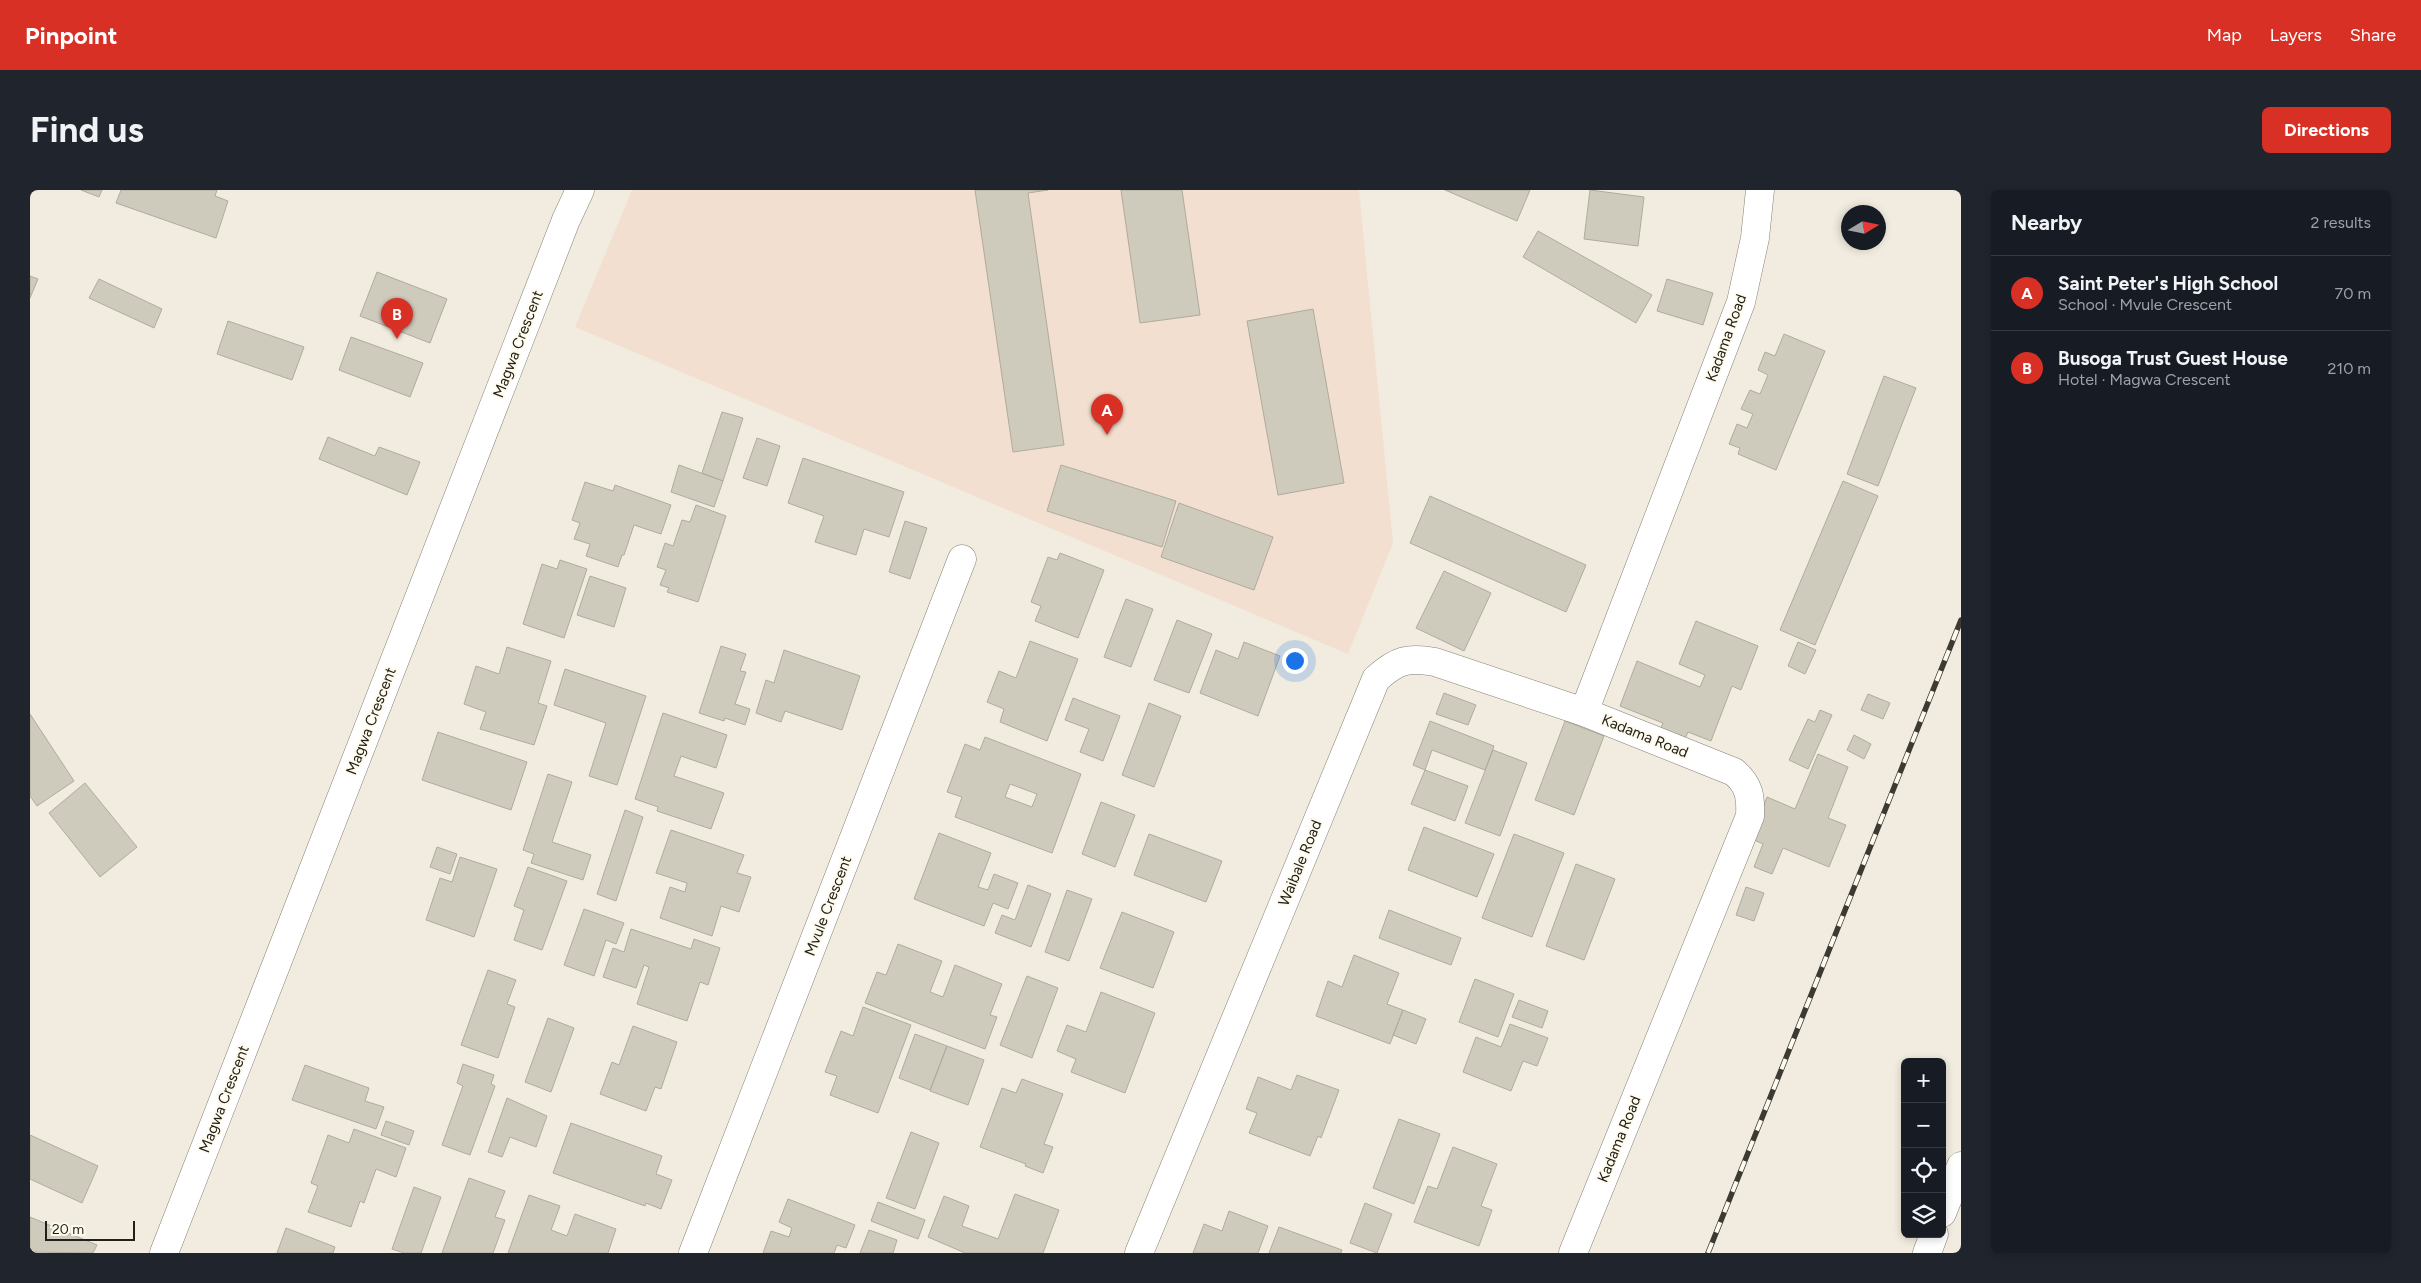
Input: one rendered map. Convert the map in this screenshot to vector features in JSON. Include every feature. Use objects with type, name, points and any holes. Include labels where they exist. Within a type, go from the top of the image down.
[{"type":"main road","name":"Magwa Crescent","points":[[164,1253],[563,229],[580,190]]},
{"type":"main road","name":"Kadama Road","points":[[1573,1253],[1750,816],[1751,801],[1748,787],[1734,772],[1584,712],[1741,302],[1755,238],[1760,190]]},
{"type":"main road","name":"Mvule Crescent","points":[[693,1253],[962,559]]},
{"type":"main road","name":"Waibale Road","points":[[1139,1253],[1376,679],[1390,666],[1418,658],[1584,712]]},
{"type":"main road","points":[[1946,1203],[1961,1166]]},
{"type":"main road","points":[[1926,1253],[1932,1238]]},
{"type":"shaded area","points":[[632,190],[1359,190],[1393,543],[1348,654],[575,327]]},
{"type":"building","points":[[81,190],[102,190],[99,197]]},
{"type":"building","points":[[121,190],[217,190],[215,196],[228,201],[216,238],[116,203]]},
{"type":"building","points":[[975,190],[1048,190],[1028,193],[1064,445],[1013,452]]},
{"type":"building","points":[[1121,190],[1182,190],[1200,315],[1140,323]]},
{"type":"building","points":[[1445,190],[1530,190],[1517,221]]},
{"type":"building","points":[[1590,190],[1644,197],[1638,246],[1584,239]]},
{"type":"building","points":[[1538,231],[1652,295],[1636,323],[1523,257]]},
{"type":"building","points":[[377,272],[447,299],[430,343],[360,316]]},
{"type":"building","points":[[30,276],[38,279],[30,298]]},
{"type":"building","points":[[99,279],[162,309],[154,328],[89,298]]},
{"type":"building","points":[[1667,279],[1713,293],[1703,325],[1657,311]]},
{"type":"building","points":[[1313,309],[1344,483],[1278,495],[1247,321]]},
{"type":"building","points":[[228,321],[304,347],[292,380],[217,354]]},
{"type":"building","points":[[1784,334],[1825,351],[1776,470],[1738,454],[1740,448],[1729,444],[1737,424],[1747,428],[1753,414],[1741,409],[1750,390],[1760,394],[1768,375],[1758,370],[1765,352],[1775,356]]},
{"type":"building","points":[[351,337],[423,363],[410,397],[339,370]]},
{"type":"building","points":[[1884,376],[1916,388],[1878,486],[1847,474]]},
{"type":"building","points":[[722,412],[743,418],[723,481],[702,473]]},
{"type":"building","points":[[328,437],[375,456],[379,447],[420,462],[407,495],[319,459]]},
{"type":"building","points":[[757,438],[780,446],[767,486],[743,478]]},
{"type":"building","points":[[803,458],[904,492],[889,537],[864,529],[856,555],[815,542],[824,516],[788,503]]},
{"type":"building","points":[[679,465],[723,481],[714,507],[671,492]]},
{"type":"building","points":[[1061,465],[1176,501],[1162,547],[1047,511]]},
{"type":"building","points":[[1843,481],[1878,496],[1815,645],[1780,630]]},
{"type":"building","points":[[585,482],[613,491],[615,485],[671,505],[661,534],[634,525],[618,567],[586,556],[590,544],[574,539],[580,523],[572,520]]},
{"type":"building","points":[[1430,496],[1586,565],[1566,612],[1410,543]]},
{"type":"building","points":[[1179,503],[1273,537],[1254,590],[1161,557]]},
{"type":"building","points":[[696,505],[726,516],[698,602],[667,592],[669,588],[660,585],[666,570],[657,567],[665,543],[673,546],[682,520],[690,522]]},
{"type":"building","points":[[905,521],[927,528],[910,579],[889,572]]},
{"type":"building","points":[[1060,553],[1104,570],[1078,638],[1035,621],[1041,606],[1031,602],[1048,557],[1057,560]]},
{"type":"building","points":[[560,560],[587,569],[564,638],[523,624],[542,564],[557,569]]},
{"type":"building","points":[[1444,571],[1491,593],[1464,651],[1416,628]]},
{"type":"building","points":[[590,576],[626,588],[614,627],[577,615]]},
{"type":"building","points":[[1126,599],[1153,609],[1131,667],[1104,657]]},
{"type":"building","points":[[1177,620],[1212,634],[1189,693],[1154,680]]},
{"type":"building","points":[[1696,621],[1758,646],[1741,690],[1732,686],[1711,741],[1688,732],[1684,741],[1659,732],[1663,723],[1620,706],[1637,661],[1700,687],[1705,675],[1679,664]]},
{"type":"building","points":[[1030,641],[1078,659],[1047,741],[1000,722],[1004,709],[987,702],[999,671],[1016,678]]},
{"type":"building","points":[[1244,642],[1280,656],[1258,716],[1200,693],[1216,650],[1238,659]]},
{"type":"building","points":[[1798,642],[1816,650],[1805,674],[1788,666]]},
{"type":"building","points":[[721,646],[746,654],[740,671],[746,672],[735,704],[750,709],[745,725],[725,718],[724,721],[699,713]]},
{"type":"building","points":[[507,647],[551,661],[538,703],[547,706],[534,745],[480,729],[486,712],[464,704],[476,666],[499,674]]},
{"type":"building","points":[[784,650],[860,676],[842,730],[785,711],[781,722],[756,713],[766,680],[774,683]]},
{"type":"building","points":[[565,669],[646,696],[617,785],[589,776],[606,723],[554,705]]},
{"type":"building","points":[[1444,693],[1476,705],[1468,725],[1436,714]]},
{"type":"building","points":[[1868,694],[1890,703],[1883,719],[1861,710]]},
{"type":"building","points":[[1073,698],[1120,716],[1103,761],[1080,752],[1089,729],[1065,720]]},
{"type":"building","points":[[1149,703],[1181,716],[1154,787],[1122,775]]},
{"type":"building","points":[[1820,710],[1832,715],[1808,769],[1789,760],[1808,719],[1815,722]]},
{"type":"building","points":[[663,713],[727,735],[716,768],[681,756],[674,776],[724,793],[711,829],[657,811],[658,807],[635,799]]},
{"type":"building","points":[[30,714],[74,781],[37,806],[30,796]]},
{"type":"building","points":[[1430,721],[1494,746],[1485,770],[1432,750],[1425,770],[1413,765]]},
{"type":"building","points":[[1565,721],[1604,736],[1574,815],[1535,800]]},
{"type":"building","points":[[438,732],[527,762],[511,810],[422,780]]},
{"type":"building","points":[[1854,735],[1871,744],[1864,759],[1847,750]]},
{"type":"building","points":[[985,737],[1081,774],[1052,853],[955,817],[962,797],[947,792],[965,744],[980,750]],"holes":[[[1010,784],[1037,794],[1032,807],[1005,797]]]},
{"type":"building","points":[[1493,750],[1527,763],[1500,836],[1465,823]]},
{"type":"building","points":[[1818,754],[1848,767],[1828,818],[1846,825],[1829,867],[1783,848],[1772,874],[1754,867],[1763,844],[1750,838],[1767,797],[1795,809]]},
{"type":"building","points":[[1425,770],[1468,786],[1455,821],[1411,804]]},
{"type":"building","points":[[548,774],[572,782],[552,842],[591,855],[583,880],[531,863],[534,854],[523,850]]},
{"type":"building","points":[[85,783],[137,847],[100,877],[49,813]]},
{"type":"building","points":[[1101,802],[1135,815],[1115,867],[1082,854]]},
{"type":"building","points":[[625,810],[643,817],[616,901],[597,894]]},
{"type":"building","points":[[1424,827],[1494,854],[1477,897],[1408,870]]},
{"type":"building","points":[[671,830],[744,855],[737,873],[751,877],[739,912],[721,906],[712,936],[660,918],[670,887],[685,892],[687,883],[656,873]]},
{"type":"building","points":[[939,833],[991,853],[978,887],[988,890],[994,874],[1018,883],[1008,909],[993,903],[984,926],[914,899]]},
{"type":"building","points":[[1149,834],[1222,861],[1206,902],[1134,875]]},
{"type":"building","points":[[1514,834],[1564,853],[1532,937],[1482,918]]},
{"type":"building","points":[[437,847],[457,854],[450,874],[430,867]]},
{"type":"building","points":[[460,857],[497,869],[474,937],[426,920],[440,878],[452,882]]},
{"type":"building","points":[[1576,864],[1615,879],[1584,960],[1546,946]]},
{"type":"building","points":[[528,867],[567,881],[542,950],[514,940],[524,910],[514,906]]},
{"type":"building","points":[[1028,885],[1051,894],[1031,947],[995,933],[1002,915],[1015,920]]},
{"type":"building","points":[[1746,887],[1764,893],[1754,921],[1736,915]]},
{"type":"building","points":[[1067,890],[1092,899],[1069,961],[1045,952]]},
{"type":"building","points":[[584,909],[624,923],[616,944],[606,940],[594,976],[564,965]]},
{"type":"building","points":[[1389,910],[1461,938],[1451,965],[1379,938]]},
{"type":"building","points":[[1122,912],[1174,932],[1153,988],[1100,968]]},
{"type":"building","points":[[631,929],[691,949],[694,939],[720,948],[708,985],[700,982],[687,1021],[637,1004],[649,967],[644,965],[636,988],[603,977],[613,948],[624,952]]},
{"type":"building","points":[[898,944],[942,961],[930,992],[943,997],[955,965],[1002,984],[990,1015],[997,1017],[985,1049],[865,1003],[877,972],[886,975]]},
{"type":"building","points":[[1354,955],[1399,973],[1387,1004],[1403,1010],[1390,1044],[1316,1016],[1328,981],[1342,987]]},
{"type":"building","points":[[488,970],[516,980],[507,1004],[515,1007],[498,1058],[461,1045]]},
{"type":"building","points":[[1027,976],[1058,988],[1032,1058],[1000,1045]]},
{"type":"building","points":[[1475,979],[1514,994],[1498,1037],[1459,1022]]},
{"type":"building","points":[[1101,992],[1155,1013],[1125,1093],[1071,1072],[1076,1059],[1057,1051],[1067,1025],[1086,1032]]},
{"type":"building","points":[[1519,1000],[1548,1011],[1542,1028],[1512,1017]]},
{"type":"building","points":[[863,1007],[911,1025],[878,1113],[830,1095],[837,1076],[825,1072],[841,1031],[853,1036]]},
{"type":"building","points":[[1403,1010],[1426,1019],[1416,1044],[1393,1035]]},
{"type":"building","points":[[548,1018],[574,1028],[551,1092],[525,1082]]},
{"type":"building","points":[[1510,1024],[1548,1038],[1537,1066],[1523,1061],[1511,1091],[1463,1072],[1476,1037],[1501,1047]]},
{"type":"building","points":[[633,1026],[677,1042],[661,1089],[655,1087],[646,1111],[600,1094],[612,1062],[619,1065]]},
{"type":"building","points":[[915,1034],[947,1046],[930,1090],[899,1078]]},
{"type":"building","points":[[947,1046],[984,1060],[968,1105],[930,1091]]},
{"type":"building","points":[[463,1064],[494,1075],[491,1084],[495,1086],[470,1155],[442,1145],[463,1086],[457,1083]]},
{"type":"building","points":[[305,1065],[369,1088],[365,1101],[384,1107],[376,1129],[292,1100]]},
{"type":"building","points":[[1297,1075],[1339,1090],[1321,1138],[1318,1136],[1310,1156],[1249,1133],[1257,1113],[1246,1109],[1258,1077],[1291,1090]]},
{"type":"building","points":[[1022,1079],[1063,1094],[1044,1144],[1053,1147],[1043,1173],[1025,1166],[1026,1164],[980,1147],[1002,1088],[1016,1093]]},
{"type":"building","points":[[507,1098],[547,1116],[536,1147],[510,1137],[502,1157],[488,1152]]},
{"type":"building","points":[[1399,1119],[1440,1134],[1414,1204],[1373,1188]]},
{"type":"building","points":[[386,1121],[414,1131],[409,1145],[381,1135]]},
{"type":"building","points":[[571,1123],[662,1156],[656,1174],[672,1180],[661,1209],[646,1203],[645,1206],[553,1173]]},
{"type":"building","points":[[354,1129],[406,1148],[396,1177],[376,1169],[364,1203],[360,1201],[351,1227],[308,1212],[318,1186],[311,1183],[328,1135],[349,1143]]},
{"type":"building","points":[[911,1132],[939,1143],[915,1209],[886,1198]]},
{"type":"building","points":[[30,1135],[98,1166],[82,1203],[30,1179]]},
{"type":"building","points":[[1453,1147],[1497,1164],[1481,1206],[1492,1210],[1479,1246],[1414,1222],[1428,1186],[1437,1189]]},
{"type":"building","points":[[469,1178],[505,1191],[495,1217],[505,1220],[493,1253],[442,1253]]},
{"type":"building","points":[[414,1187],[441,1197],[421,1253],[404,1253],[392,1249]]},
{"type":"building","points":[[1015,1194],[1059,1210],[1043,1253],[965,1253],[928,1237],[944,1196],[969,1206],[962,1226],[998,1239]]},
{"type":"building","points":[[529,1195],[560,1206],[551,1230],[567,1236],[575,1214],[616,1229],[608,1253],[508,1253]]},
{"type":"building","points":[[788,1199],[855,1225],[846,1248],[837,1245],[834,1253],[763,1253],[771,1231],[789,1237],[792,1228],[779,1222]]},
{"type":"building","points":[[878,1202],[925,1220],[918,1239],[871,1221]]},
{"type":"building","points":[[1365,1203],[1392,1214],[1377,1253],[1350,1243]]},
{"type":"building","points":[[1229,1211],[1268,1226],[1258,1253],[1193,1253],[1204,1224],[1222,1231]]},
{"type":"building","points":[[30,1217],[97,1245],[93,1253],[30,1252]]},
{"type":"building","points":[[1279,1227],[1342,1250],[1341,1253],[1269,1253]]},
{"type":"building","points":[[286,1228],[335,1247],[333,1253],[277,1253]]},
{"type":"building","points":[[869,1230],[897,1240],[893,1253],[860,1253]]},
{"type":"railway","points":[[1708,1253],[1961,620]]},
{"type":"place","name":"Busoga Trust Guest House","points":[[397,339]]},
{"type":"place","name":"Saint Peter's High School","points":[[1107,435]]}]
